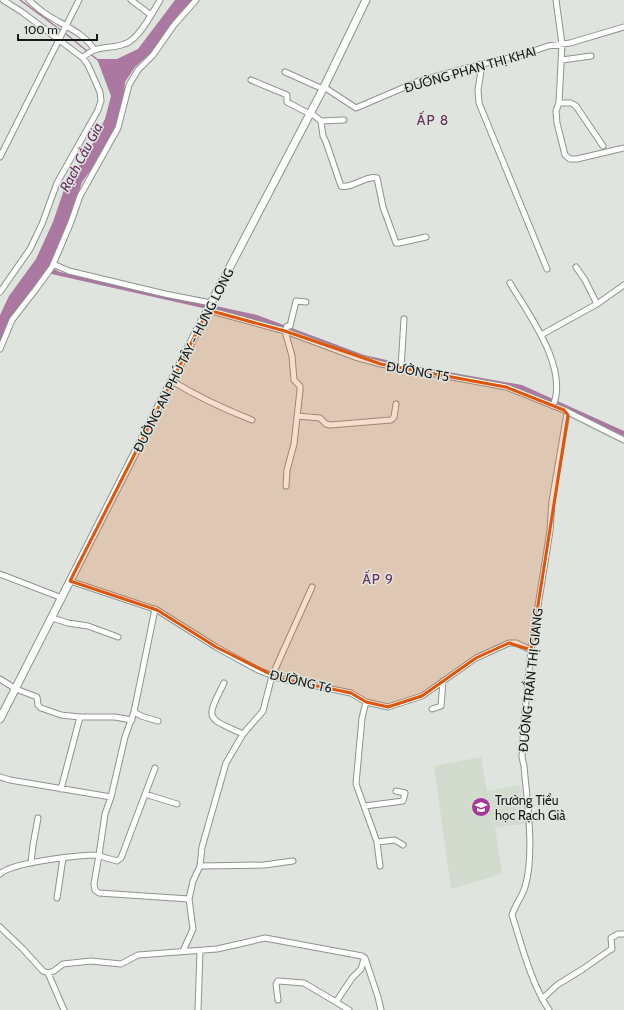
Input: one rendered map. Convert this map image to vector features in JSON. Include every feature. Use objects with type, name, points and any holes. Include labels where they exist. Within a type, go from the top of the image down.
[{"type":"street","points":[[0,292],[30,249],[42,224],[57,182],[98,110],[101,101],[100,92],[85,56],[3,0]]},
{"type":"street","points":[[29,0],[52,18],[90,42],[94,49]]},
{"type":"street","points":[[0,157],[79,0]]},
{"type":"street","points":[[131,0],[151,15]]},
{"type":"street","points":[[85,56],[94,49],[114,47],[129,42],[135,38],[160,0]]},
{"type":"street","points":[[0,349],[12,320],[53,265],[80,196],[118,128],[129,85],[138,70],[153,55],[174,25],[196,0]]},
{"type":"street","name":"ĐƯỜNG AN PHÚ TÂY - HƯNG LONG","points":[[0,719],[210,305],[324,88],[366,0]]},
{"type":"street","points":[[556,0],[562,44],[559,103],[556,111],[556,123],[567,157],[570,159],[577,159],[624,148]]},
{"type":"street","name":"ĐƯỜNG PHAN THỊ KHAI","points":[[324,88],[356,108],[419,81],[624,27]]},
{"type":"street","points":[[562,60],[591,56]]},
{"type":"street","points":[[482,64],[478,90],[479,102],[547,269]]},
{"type":"street","points":[[285,72],[324,88]]},
{"type":"street","points":[[251,80],[287,95],[287,102],[311,113],[321,121],[344,120]]},
{"type":"street","points":[[559,103],[571,103],[576,106],[603,146]]},
{"type":"street","points":[[321,121],[323,136],[341,186],[343,187],[372,178],[377,178],[383,206],[396,243],[426,237]]},
{"type":"street","name":"ĐƯỜNG T5","points":[[53,265],[69,271],[210,305],[286,329],[355,357],[401,368],[506,387],[553,405],[624,440]]},
{"type":"street","points":[[576,267],[585,280],[596,304]]},
{"type":"street","points":[[510,283],[541,335],[553,360],[556,371],[557,392],[553,405]]},
{"type":"street","points":[[541,335],[596,304],[624,285]]},
{"type":"street","points":[[286,486],[286,476],[293,449],[300,386],[294,380],[292,356],[286,329],[290,326],[296,301],[306,302]]},
{"type":"street","points":[[401,368],[404,319]]},
{"type":"street","points":[[172,381],[195,396],[252,420]]},
{"type":"street","points":[[297,416],[322,419],[330,426],[391,420],[394,417],[396,404]]},
{"type":"street","name":"ĐƯỜNG TRẦN THỊ GIANG","points":[[549,1010],[542,999],[512,915],[514,907],[525,887],[530,856],[526,787],[522,756],[524,721],[531,650],[550,531],[552,501],[568,413]]},
{"type":"street","points":[[0,574],[62,598]]},
{"type":"street","name":"ĐƯỜNG T6","points":[[70,581],[155,610],[258,670],[272,676],[351,693],[366,702],[388,707],[422,696],[476,658],[509,643],[516,643],[531,650]]},
{"type":"street","points":[[183,951],[193,929],[189,899],[193,881],[200,866],[202,847],[226,763],[244,734],[263,711],[272,676],[312,587]]},
{"type":"street","points":[[155,610],[150,627],[134,712],[125,737],[111,797],[105,814],[94,884],[96,892],[189,899]]},
{"type":"street","points":[[52,618],[92,628],[118,637]]},
{"type":"street","points":[[0,679],[37,697],[38,705],[41,708],[61,715],[80,718],[115,717],[132,720]]},
{"type":"street","points":[[432,709],[440,706],[443,681]]},
{"type":"street","points":[[224,682],[212,709],[212,718],[216,722],[244,734]]},
{"type":"street","points":[[366,702],[362,718],[356,784],[377,842],[380,866]]},
{"type":"street","points":[[134,712],[141,716],[158,721]]},
{"type":"street","points":[[61,789],[80,718]]},
{"type":"street","points":[[0,874],[6,870],[31,864],[63,858],[99,854],[118,861],[121,858],[155,768]]},
{"type":"street","points":[[0,777],[111,797]]},
{"type":"street","points":[[365,806],[403,801],[405,793],[396,791]]},
{"type":"street","points":[[145,794],[177,804]]},
{"type":"street","points":[[31,864],[38,818]]},
{"type":"street","points":[[377,842],[395,840],[403,845]]},
{"type":"street","points":[[57,898],[63,858]]},
{"type":"street","points":[[200,866],[264,864],[293,861]]},
{"type":"street","points":[[0,927],[43,971],[48,972],[54,971],[63,964],[91,961],[121,964],[138,955],[217,949],[265,938],[362,956],[365,958],[381,1010]]},
{"type":"street","points":[[542,999],[557,985],[610,950],[612,946],[611,938],[613,936],[624,934]]},
{"type":"street","points":[[198,1010],[200,951]]},
{"type":"street","points":[[336,1002],[352,978],[361,969],[365,958]]},
{"type":"street","points":[[48,972],[64,1010]]},
{"type":"street","points":[[278,1000],[276,984],[278,981],[304,983],[349,1010]]},
{"type":"highlighted area","points":[[208,310],[285,331],[381,364],[506,387],[564,410],[568,415],[531,650],[509,643],[476,658],[422,696],[388,707],[366,702],[351,693],[278,678],[216,647],[157,610],[70,581]]},
{"type":"shaded area","points":[[175,0],[193,0],[179,14],[156,48],[135,67],[125,82],[123,109],[103,153],[82,182],[69,222],[50,267],[60,272],[257,315],[364,355],[409,365],[522,385],[624,431],[624,436],[522,390],[503,385],[377,362],[225,313],[47,273],[8,322],[0,343],[0,315],[9,296],[36,259],[53,222],[67,181],[87,155],[105,119],[111,96],[97,59],[117,59],[138,49]]},
{"type":"shaded area","name":"Trường Tiểu học Rạch Già","points":[[481,757],[487,791],[520,785],[524,824],[495,827],[502,874],[451,889],[434,766]]},
{"type":"waterway","points":[[20,0],[62,31]]},
{"type":"waterway","points":[[65,33],[99,61]]},
{"type":"place","name":"Trường Tiểu học Rạch Già","points":[[481,807]]},
{"type":"district","name":"ẤP 8","points":[[433,120]]},
{"type":"district","name":"ẤP 9","points":[[378,579]]},
{"type":"water label","name":"Rạch Cầu Gia","points":[[81,157]]}]
